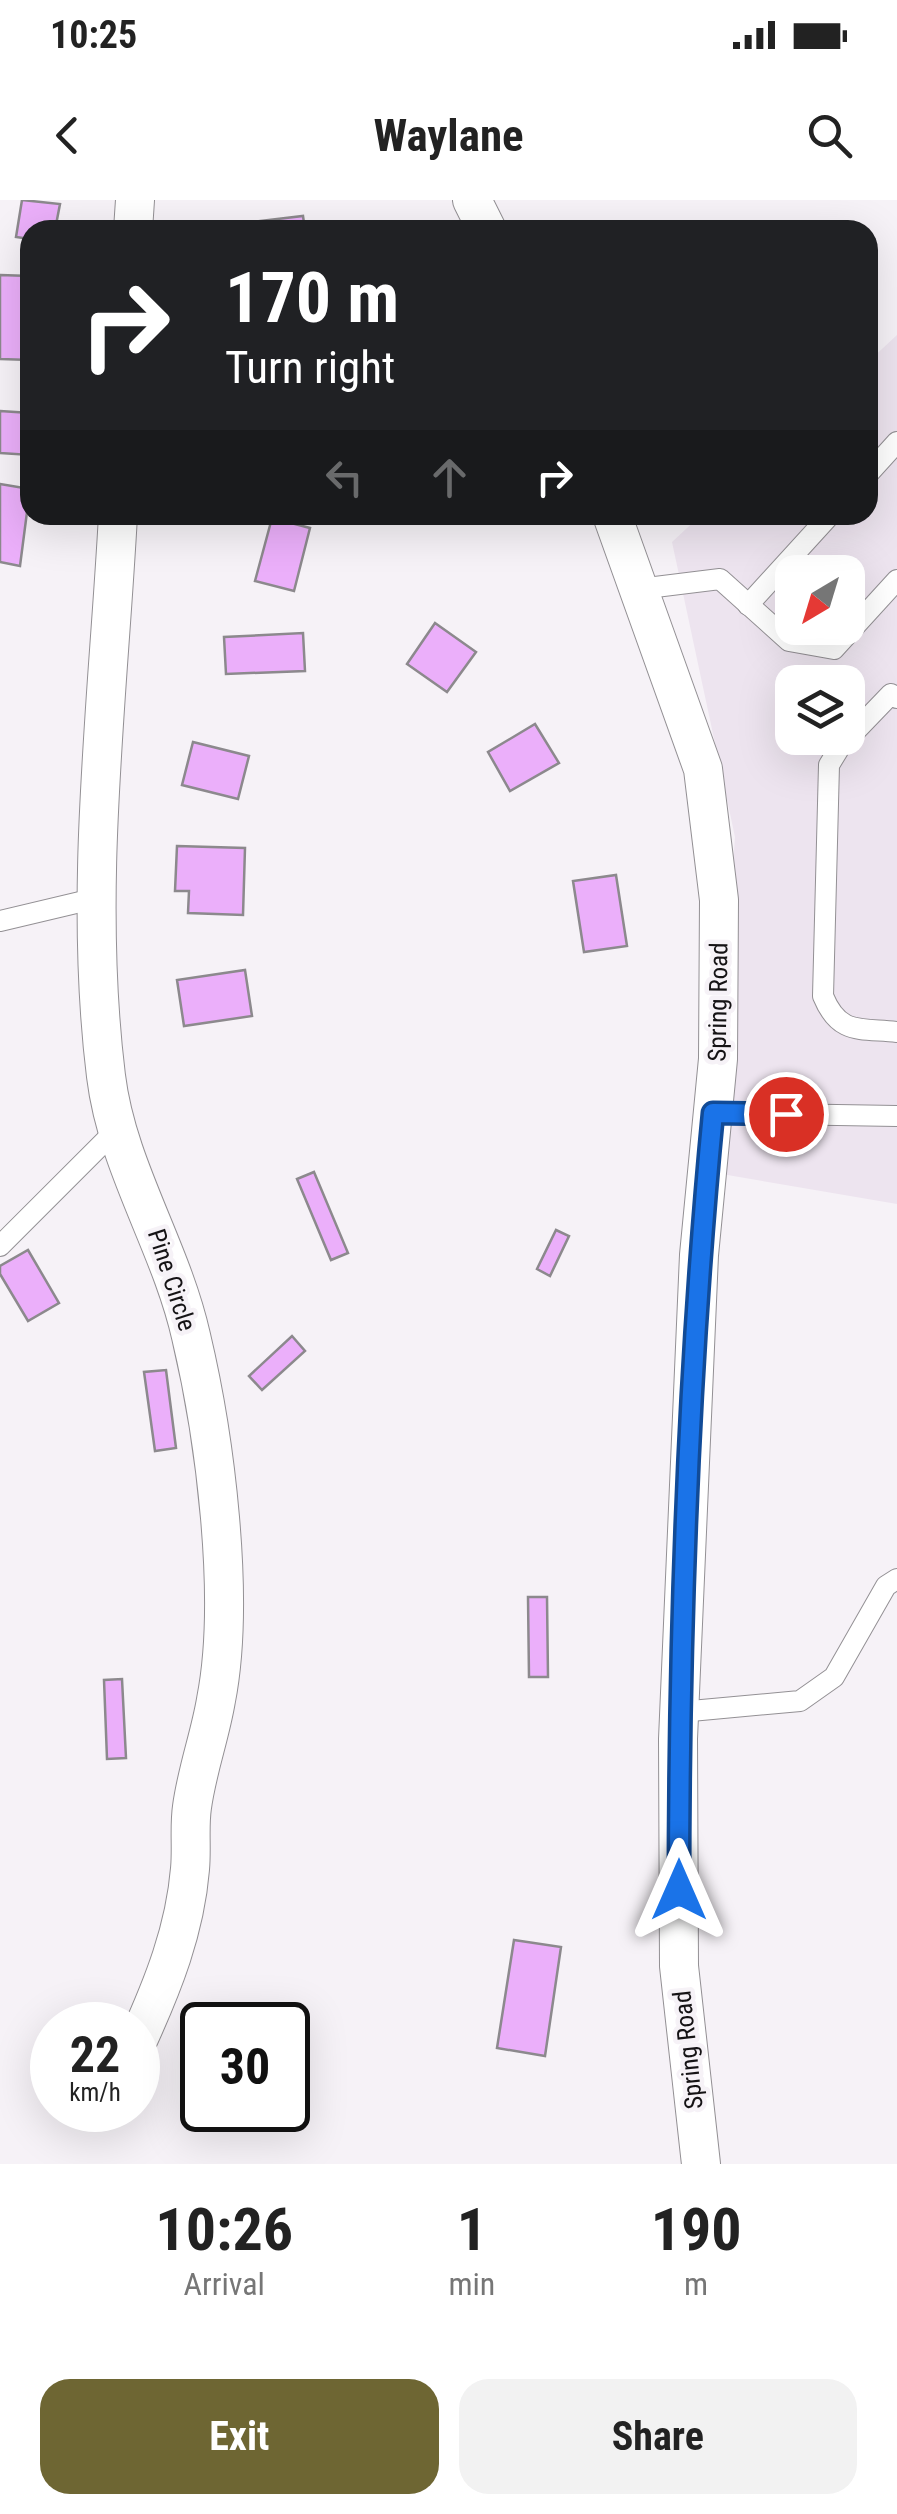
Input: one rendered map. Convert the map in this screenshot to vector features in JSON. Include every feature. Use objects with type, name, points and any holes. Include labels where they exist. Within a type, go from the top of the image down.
[{"type":"street","name":"Pine Circle","points":[[117,525],[97,898],[104,1061],[118,1127],[191,1333],[212,1444],[220,1540],[217,1700],[193,1797],[190,1870],[165,1980],[155,2002]]},
{"type":"street","name":"Spring Road","points":[[616,525],[703,770],[719,900],[718,1060],[699,1255],[680,1712],[679,1966],[701,2164]]},
{"type":"lane","points":[[878,463],[897,442]]},
{"type":"lane","points":[[748,605],[821,525]]},
{"type":"lane","points":[[639,589],[720,580],[789,641],[834,649],[897,580]]},
{"type":"lane","points":[[897,698],[891,694],[878,704],[829,765],[823,996],[832,1018],[846,1026],[897,1032]]},
{"type":"lane","points":[[0,921],[97,898]]},
{"type":"lane","points":[[713,1113],[897,1116]]},
{"type":"lane","points":[[0,1246],[118,1127]]},
{"type":"lane","points":[[680,1712],[800,1701],[834,1676],[886,1586],[897,1579]]},
{"type":"shaded area","points":[[897,335],[897,1204],[710,1172],[735,837],[672,542],[690,525],[878,525],[878,353]]},
{"type":"building","points":[[22,200],[60,204],[57,220],[20,220],[20,238],[16,237]]},
{"type":"building","points":[[303,216],[304,220],[268,220]]},
{"type":"building","points":[[0,275],[20,276],[20,360],[0,359]]},
{"type":"building","points":[[0,411],[20,412],[20,454],[0,453]]},
{"type":"building","points":[[0,484],[20,487],[20,525],[25,525],[20,566],[0,562]]},
{"type":"building","points":[[270,525],[310,528],[294,591],[255,581]]},
{"type":"building","points":[[435,623],[476,652],[447,692],[407,664]]},
{"type":"building","points":[[303,633],[305,671],[226,674],[224,637]]},
{"type":"building","points":[[535,724],[559,763],[510,791],[488,752]]},
{"type":"building","points":[[193,742],[249,756],[238,799],[182,785]]},
{"type":"building","points":[[177,846],[245,848],[243,915],[188,913],[189,891],[175,891]]},
{"type":"building","points":[[616,875],[627,946],[584,952],[573,881]]},
{"type":"building","points":[[245,970],[252,1016],[184,1026],[177,980]]},
{"type":"building","points":[[314,1172],[348,1253],[331,1260],[297,1179]]},
{"type":"building","points":[[556,1230],[569,1236],[550,1276],[537,1269]]},
{"type":"building","points":[[28,1250],[59,1303],[28,1321],[0,1274],[0,1266]]},
{"type":"building","points":[[292,1336],[305,1351],[262,1390],[249,1376]]},
{"type":"building","points":[[166,1370],[176,1448],[155,1451],[144,1372]]},
{"type":"building","points":[[528,1597],[547,1597],[548,1677],[529,1677]]},
{"type":"building","points":[[122,1679],[126,1758],[107,1759],[104,1680]]},
{"type":"building","points":[[514,1940],[561,1947],[545,2056],[497,2048]]},
{"type":"route","points":[[679,1890],[678,1738],[699,1255],[713,1113],[786,1114]]}]
